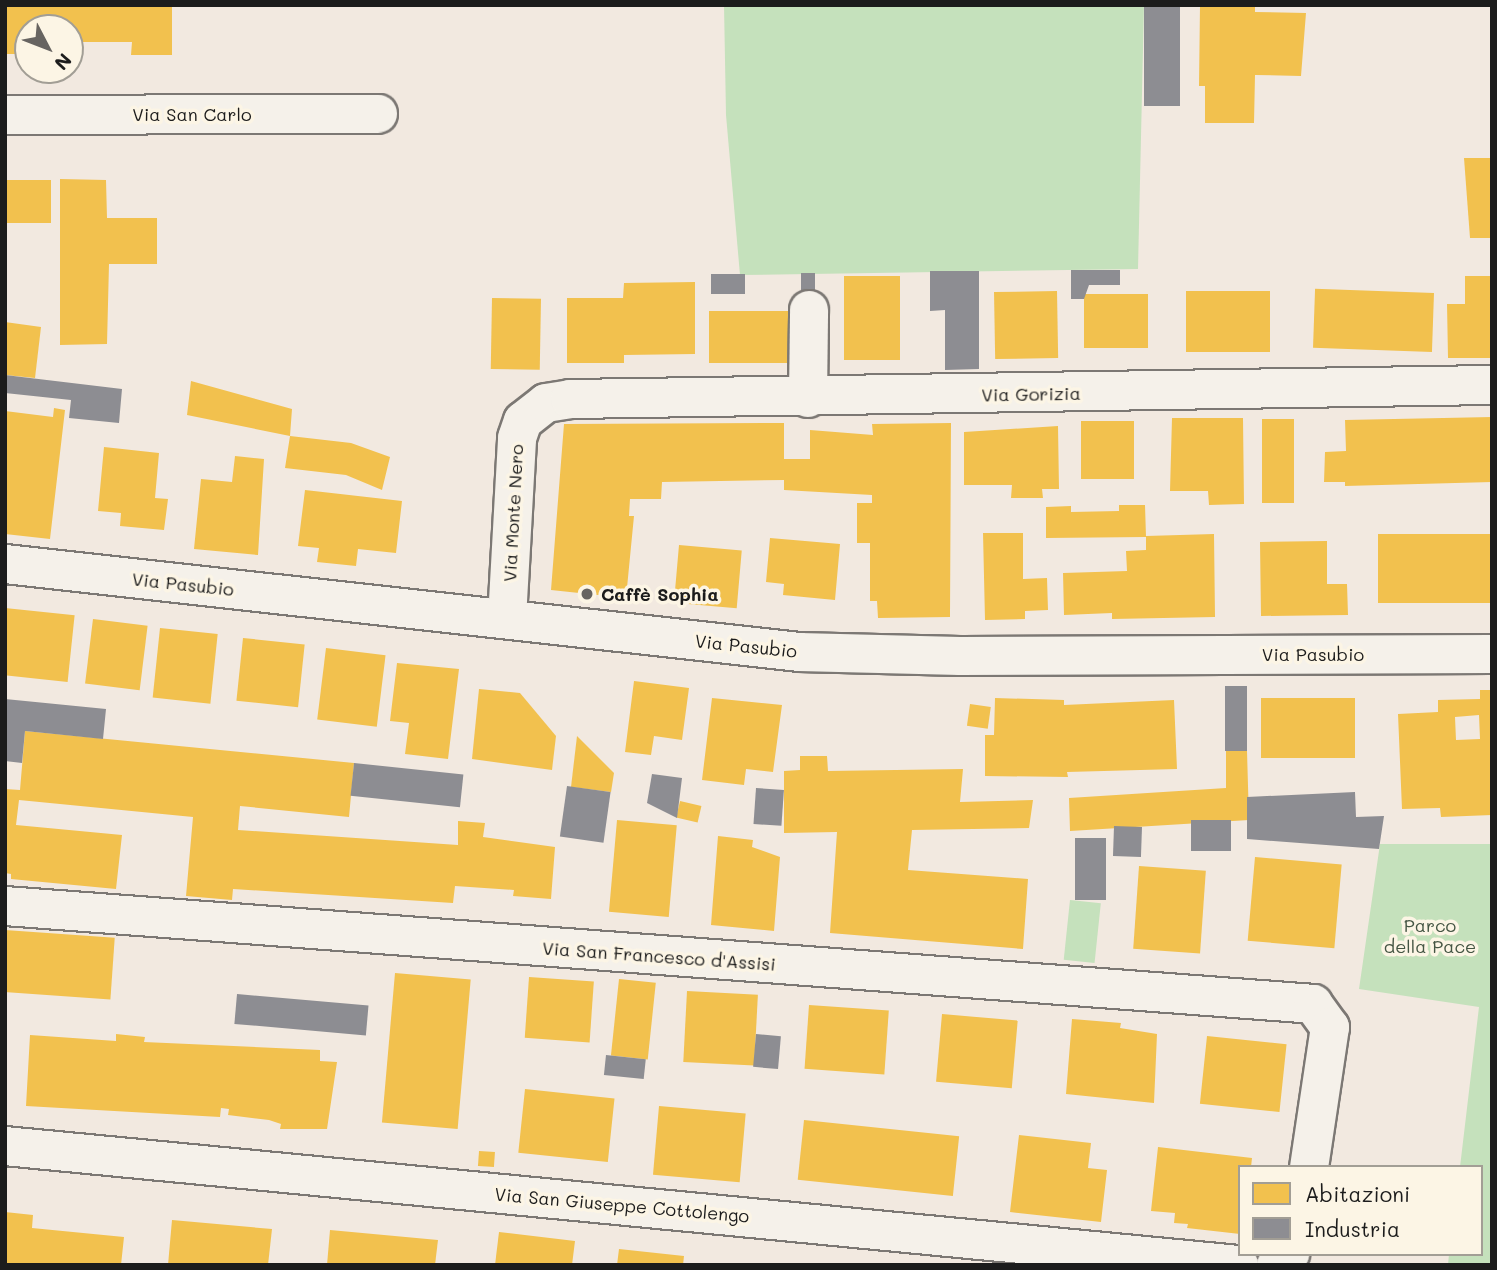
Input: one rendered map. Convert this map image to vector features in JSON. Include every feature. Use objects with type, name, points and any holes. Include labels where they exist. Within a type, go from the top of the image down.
[{"type":"street","name":"Via San Carlo","points":[[5,115],[378,114]]},
{"type":"street","points":[[808,398],[809,310]]},
{"type":"street","name":"Via Gorizia","points":[[570,399],[808,398],[1492,385]]},
{"type":"street","name":"Via Monte Nero","points":[[507,619],[517,438],[534,408],[570,399]]},
{"type":"street","name":"Via Pasubio","points":[[5,564],[799,652],[960,656],[1492,654]]},
{"type":"street","name":"Via San Francesco d'Assisi","points":[[5,906],[1313,1004],[1330,1027],[1309,1165]]},
{"type":"street","name":"Via San Giuseppe Cottolengo","points":[[5,1146],[1240,1265]]},
{"type":"green space","points":[[724,5],[1144,5],[1138,269],[740,275],[726,115]]},
{"type":"green space","name":"Parco della Pace","points":[[1380,844],[1492,844],[1492,1265],[1448,1265],[1449,1256],[1483,1256],[1483,1165],[1460,1165],[1479,1007],[1359,989]]},
{"type":"green space","points":[[1070,900],[1101,903],[1095,963],[1064,960]]},
{"type":"building: Abitazioni","points":[[5,5],[172,5],[172,55],[131,55],[132,42],[84,42],[84,14],[14,14],[14,54],[5,54]]},
{"type":"building: Abitazioni","points":[[1200,5],[1255,5],[1255,12],[1306,13],[1301,76],[1255,75],[1254,123],[1205,123],[1205,86],[1199,86]]},
{"type":"building: Abitazioni","points":[[1464,158],[1492,158],[1492,238],[1470,238]]},
{"type":"building: Abitazioni","points":[[60,179],[106,180],[107,218],[157,218],[157,264],[109,264],[107,344],[60,345]]},
{"type":"building: Abitazioni","points":[[5,180],[51,180],[51,223],[5,223]]},
{"type":"building: Abitazioni","points":[[844,276],[900,276],[900,360],[844,360]]},
{"type":"building: Abitazioni","points":[[1465,276],[1492,276],[1492,358],[1448,358],[1447,304],[1465,304]]},
{"type":"building: Abitazioni","points":[[695,282],[695,354],[624,355],[624,363],[567,363],[567,298],[623,298],[624,283]]},
{"type":"building: Abitazioni","points":[[1315,289],[1434,293],[1432,352],[1313,348]]},
{"type":"building: Abitazioni","points":[[1057,291],[1058,358],[995,359],[994,292]]},
{"type":"building: Abitazioni","points":[[1186,291],[1270,291],[1270,352],[1186,352]]},
{"type":"building: Abitazioni","points":[[1084,294],[1148,294],[1148,348],[1084,348]]},
{"type":"building: Abitazioni","points":[[492,298],[541,299],[540,370],[491,369]]},
{"type":"building: Abitazioni","points":[[709,311],[796,311],[796,363],[709,363]]},
{"type":"building: Abitazioni","points":[[5,322],[41,327],[35,378],[5,375]]},
{"type":"building: Abitazioni","points":[[191,381],[292,409],[290,436],[187,415]]},
{"type":"building: Abitazioni","points":[[54,408],[65,410],[50,539],[5,534],[5,411],[53,417]]},
{"type":"building: Abitazioni","points":[[1492,417],[1492,482],[1345,486],[1345,482],[1324,482],[1325,452],[1346,451],[1345,420]]},
{"type":"building: Abitazioni","points":[[1172,418],[1243,418],[1244,504],[1209,505],[1208,491],[1170,491]]},
{"type":"building: Abitazioni","points":[[1262,419],[1294,419],[1294,503],[1262,503]]},
{"type":"building: Abitazioni","points":[[1081,421],[1134,421],[1134,479],[1081,479]]},
{"type":"building: Abitazioni","points":[[784,423],[784,459],[810,459],[810,430],[873,435],[872,424],[951,423],[950,617],[878,618],[877,601],[870,601],[870,543],[857,543],[857,503],[872,503],[872,495],[784,490],[784,480],[662,482],[661,499],[630,499],[629,516],[634,516],[626,598],[551,590],[564,424]]},
{"type":"building: Abitazioni","points":[[1058,426],[1059,489],[1042,489],[1043,498],[1011,498],[1012,485],[964,485],[964,432]]},
{"type":"building: Abitazioni","points":[[290,436],[351,443],[390,457],[382,490],[346,475],[285,468]]},
{"type":"building: Abitazioni","points":[[104,447],[159,453],[155,498],[168,499],[164,530],[120,526],[121,513],[98,511]]},
{"type":"building: Abitazioni","points":[[235,456],[264,459],[258,555],[194,549],[201,479],[232,482]]},
{"type":"building: Abitazioni","points":[[305,490],[402,501],[396,553],[358,549],[356,566],[317,562],[319,548],[298,546]]},
{"type":"building: Abitazioni","points":[[1119,505],[1145,505],[1146,537],[1046,538],[1046,507],[1071,506],[1071,512],[1119,511]]},
{"type":"building: Abitazioni","points":[[983,533],[1023,533],[1023,579],[1047,578],[1048,610],[1025,611],[1025,619],[985,620]]},
{"type":"building: Abitazioni","points":[[1214,534],[1215,617],[1112,619],[1112,613],[1064,615],[1063,573],[1127,571],[1126,551],[1146,550],[1146,536]]},
{"type":"building: Abitazioni","points":[[1378,534],[1492,534],[1492,603],[1378,603]]},
{"type":"building: Abitazioni","points":[[770,538],[840,544],[835,600],[783,595],[784,584],[766,582]]},
{"type":"building: Abitazioni","points":[[1327,541],[1327,584],[1347,584],[1348,615],[1261,616],[1260,542]]},
{"type":"building: Abitazioni","points":[[679,545],[742,550],[737,608],[674,603]]},
{"type":"building: Abitazioni","points":[[5,608],[75,615],[68,682],[5,675]]},
{"type":"building: Abitazioni","points":[[93,619],[148,626],[140,690],[85,684]]},
{"type":"building: Abitazioni","points":[[160,628],[218,634],[210,704],[153,698]]},
{"type":"building: Abitazioni","points":[[243,638],[305,644],[298,707],[236,701]]},
{"type":"building: Abitazioni","points":[[326,648],[386,655],[377,727],[317,719]]},
{"type":"building: Abitazioni","points":[[397,663],[459,669],[448,759],[405,754],[409,723],[390,721]]},
{"type":"building: Abitazioni","points":[[634,681],[689,688],[682,740],[654,736],[651,755],[625,752]]},
{"type":"building: Abitazioni","points":[[479,689],[520,693],[556,736],[552,770],[472,759]]},
{"type":"building: Abitazioni","points":[[1480,690],[1492,690],[1492,815],[1441,817],[1440,808],[1402,809],[1398,714],[1438,712],[1438,700],[1480,699]],"holes":[[[1479,715],[1480,739],[1456,740],[1455,717]]]},
{"type":"building: Abitazioni","points":[[712,698],[782,705],[773,772],[746,769],[744,785],[702,780]]},
{"type":"building: Abitazioni","points":[[995,698],[1064,700],[1064,705],[1174,700],[1177,769],[1067,772],[1068,777],[985,776],[985,735],[994,735]]},
{"type":"building: Abitazioni","points":[[1261,698],[1355,698],[1355,758],[1261,758]]},
{"type":"building: Abitazioni","points":[[970,704],[991,707],[988,729],[967,726]]},
{"type":"building: Abitazioni","points":[[25,731],[354,763],[349,817],[240,806],[238,830],[458,845],[458,821],[485,823],[483,837],[555,847],[551,899],[513,896],[514,890],[455,886],[453,903],[233,889],[232,900],[186,896],[193,817],[19,800],[16,825],[122,835],[116,889],[11,879],[11,874],[5,873],[5,789],[20,790]]},
{"type":"building: Abitazioni","points":[[577,736],[614,773],[611,792],[571,787]]},
{"type":"building: Abitazioni","points":[[1226,751],[1247,751],[1249,820],[1070,831],[1069,798],[1226,788]]},
{"type":"building: Abitazioni","points":[[800,756],[827,756],[828,771],[963,769],[960,802],[1033,800],[1029,828],[912,830],[908,870],[1028,879],[1023,949],[830,933],[837,832],[784,833],[784,771],[800,770]]},
{"type":"building: Abitazioni","points":[[680,801],[701,806],[698,823],[676,818]]},
{"type":"building: Abitazioni","points":[[617,820],[677,825],[669,917],[609,912]]},
{"type":"building: Abitazioni","points":[[718,836],[753,840],[752,847],[780,857],[774,931],[711,925]]},
{"type":"building: Abitazioni","points":[[1255,857],[1342,865],[1334,948],[1248,941]]},
{"type":"building: Abitazioni","points":[[1139,866],[1206,871],[1200,953],[1133,949]]},
{"type":"building: Abitazioni","points":[[5,930],[115,938],[110,1000],[5,992]]},
{"type":"building: Abitazioni","points":[[395,973],[471,980],[458,1129],[382,1122]]},
{"type":"building: Abitazioni","points":[[529,977],[594,982],[590,1042],[525,1038]]},
{"type":"building: Abitazioni","points":[[619,979],[656,983],[648,1059],[611,1056]]},
{"type":"building: Abitazioni","points":[[687,991],[758,995],[754,1066],[683,1062]]},
{"type":"building: Abitazioni","points":[[809,1005],[889,1011],[884,1074],[805,1069]]},
{"type":"building: Abitazioni","points":[[942,1014],[1018,1021],[1012,1088],[936,1082]]},
{"type":"building: Abitazioni","points":[[1072,1019],[1121,1023],[1120,1028],[1157,1034],[1154,1103],[1066,1094]]},
{"type":"building: Abitazioni","points":[[116,1034],[145,1037],[144,1042],[320,1050],[320,1061],[337,1062],[327,1129],[280,1129],[281,1124],[228,1115],[229,1109],[221,1108],[220,1117],[26,1106],[30,1035],[116,1041]]},
{"type":"building: Abitazioni","points":[[1207,1036],[1287,1044],[1279,1112],[1200,1104]]},
{"type":"building: Abitazioni","points":[[525,1089],[615,1098],[608,1162],[518,1153]]},
{"type":"building: Abitazioni","points":[[659,1106],[746,1114],[740,1182],[653,1175]]},
{"type":"building: Abitazioni","points":[[804,1120],[959,1136],[953,1196],[798,1180]]},
{"type":"building: Abitazioni","points":[[1019,1135],[1091,1143],[1088,1168],[1107,1170],[1101,1222],[1010,1212]]},
{"type":"building: Abitazioni","points":[[1158,1147],[1252,1158],[1251,1165],[1238,1165],[1238,1234],[1187,1228],[1188,1224],[1174,1223],[1175,1213],[1151,1211]]},
{"type":"building: Abitazioni","points":[[479,1151],[495,1152],[494,1167],[478,1166]]},
{"type":"building: Abitazioni","points":[[5,1212],[33,1215],[32,1228],[124,1237],[121,1265],[5,1265]]},
{"type":"building: Abitazioni","points":[[172,1220],[272,1229],[268,1265],[168,1265]]},
{"type":"building: Abitazioni","points":[[330,1230],[438,1240],[435,1265],[327,1265]]},
{"type":"building: Abitazioni","points":[[499,1232],[575,1241],[572,1265],[495,1265]]},
{"type":"building: Abitazioni","points":[[619,1249],[684,1256],[683,1265],[617,1265]]},
{"type":"building: Industria","points":[[1144,5],[1180,5],[1180,106],[1144,106]]},
{"type":"building: Industria","points":[[1071,270],[1120,270],[1120,285],[1089,285],[1084,299],[1071,299]]},
{"type":"building: Industria","points":[[930,271],[979,271],[979,369],[945,370],[945,310],[930,311]]},
{"type":"building: Industria","points":[[801,273],[815,273],[815,301],[801,301]]},
{"type":"building: Industria","points":[[711,274],[745,274],[745,294],[711,294]]},
{"type":"building: Industria","points":[[5,375],[122,389],[119,423],[69,418],[71,400],[5,393]]},
{"type":"building: Industria","points":[[1225,686],[1247,686],[1247,751],[1225,751]]},
{"type":"building: Industria","points":[[5,699],[106,709],[103,739],[25,731],[22,763],[5,761]]},
{"type":"building: Industria","points":[[354,763],[463,774],[460,807],[351,796]]},
{"type":"building: Industria","points":[[652,774],[682,778],[677,818],[647,803]]},
{"type":"building: Industria","points":[[567,786],[611,792],[603,843],[560,837]]},
{"type":"building: Industria","points":[[756,788],[784,790],[781,826],[753,824]]},
{"type":"building: Industria","points":[[1355,792],[1356,817],[1384,816],[1379,849],[1247,839],[1247,797]]},
{"type":"building: Industria","points":[[1191,820],[1231,820],[1231,851],[1191,851]]},
{"type":"building: Industria","points":[[1114,826],[1142,827],[1141,857],[1113,856]]},
{"type":"building: Industria","points":[[1075,838],[1106,838],[1106,900],[1075,900]]},
{"type":"building: Industria","points":[[237,994],[368,1006],[366,1035],[234,1024]]},
{"type":"building: Industria","points":[[756,1034],[781,1036],[778,1069],[753,1067]]},
{"type":"building: Industria","points":[[606,1055],[646,1059],[644,1079],[604,1075]]},
{"type":"place","name":"Caffè Sophia","points":[[587,594]]}]
